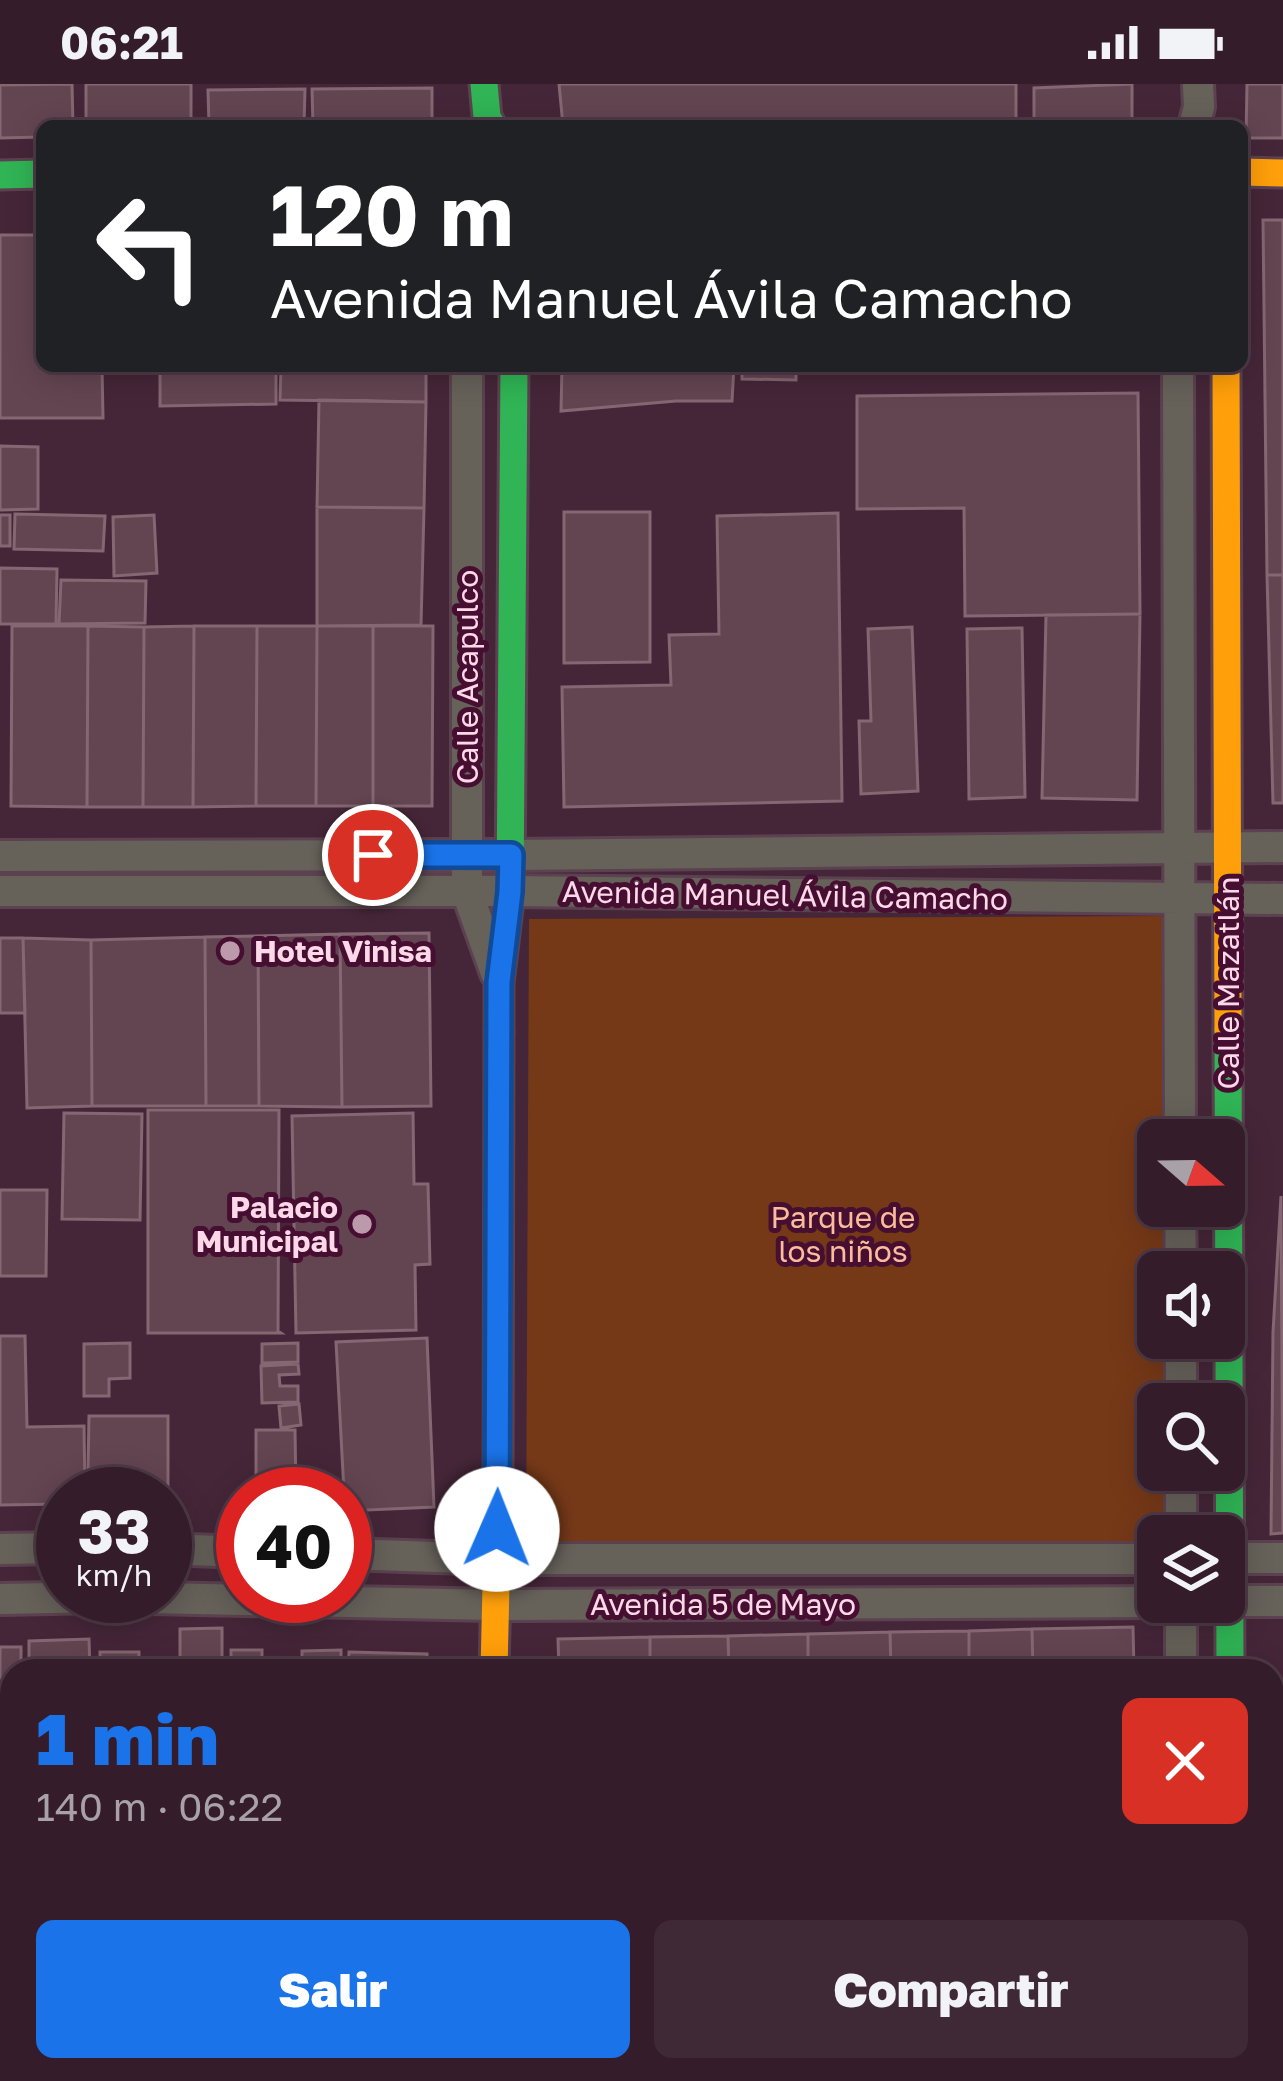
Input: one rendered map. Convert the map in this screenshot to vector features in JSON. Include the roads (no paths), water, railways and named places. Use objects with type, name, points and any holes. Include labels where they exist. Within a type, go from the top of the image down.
[{"type":"street","points":[[484,84],[487,120]]},
{"type":"street","points":[[1248,172],[1283,172]]},
{"type":"street","points":[[0,175],[36,174]]},
{"type":"street","name":"Calle Acapulco","points":[[467,372],[467,892],[499,982]]},
{"type":"street","name":"Calle Acapulco","points":[[494,1659],[499,982],[511,855],[514,372]]},
{"type":"street","name":"Calle Mazatlán","points":[[1178,372],[1180,1119]]},
{"type":"street","name":"Calle Mazatlán","points":[[1226,372],[1227,1515]]},
{"type":"street","name":"Avenida Manuel Ávila Camacho","points":[[0,856],[1283,847]]},
{"type":"street","name":"Avenida Manuel Ávila Camacho","points":[[0,891],[1283,899]]},
{"type":"street","points":[[0,1549],[36,1548]]},
{"type":"street","name":"Avenida 5 de Mayo","points":[[372,1556],[1137,1558]]},
{"type":"street","points":[[1245,1558],[1283,1558]]},
{"type":"street","name":"Avenida 5 de Mayo","points":[[0,1599],[36,1598]]},
{"type":"street","name":"Avenida 5 de Mayo","points":[[192,1598],[495,1605],[1137,1602]]},
{"type":"street","points":[[1245,1601],[1283,1601]]},
{"type":"street","points":[[1181,1623],[1181,1659]]},
{"type":"street","name":"Calle Mazatlán","points":[[1228,1623],[1229,1659]]},
{"type":"place","name":"Hotel Vinisa","points":[[230,951]]},
{"type":"place","name":"Palacio Municipal","points":[[362,1224]]},
{"type":"park label","name":"Parque de los niños","points":[[843,1234]]}]
